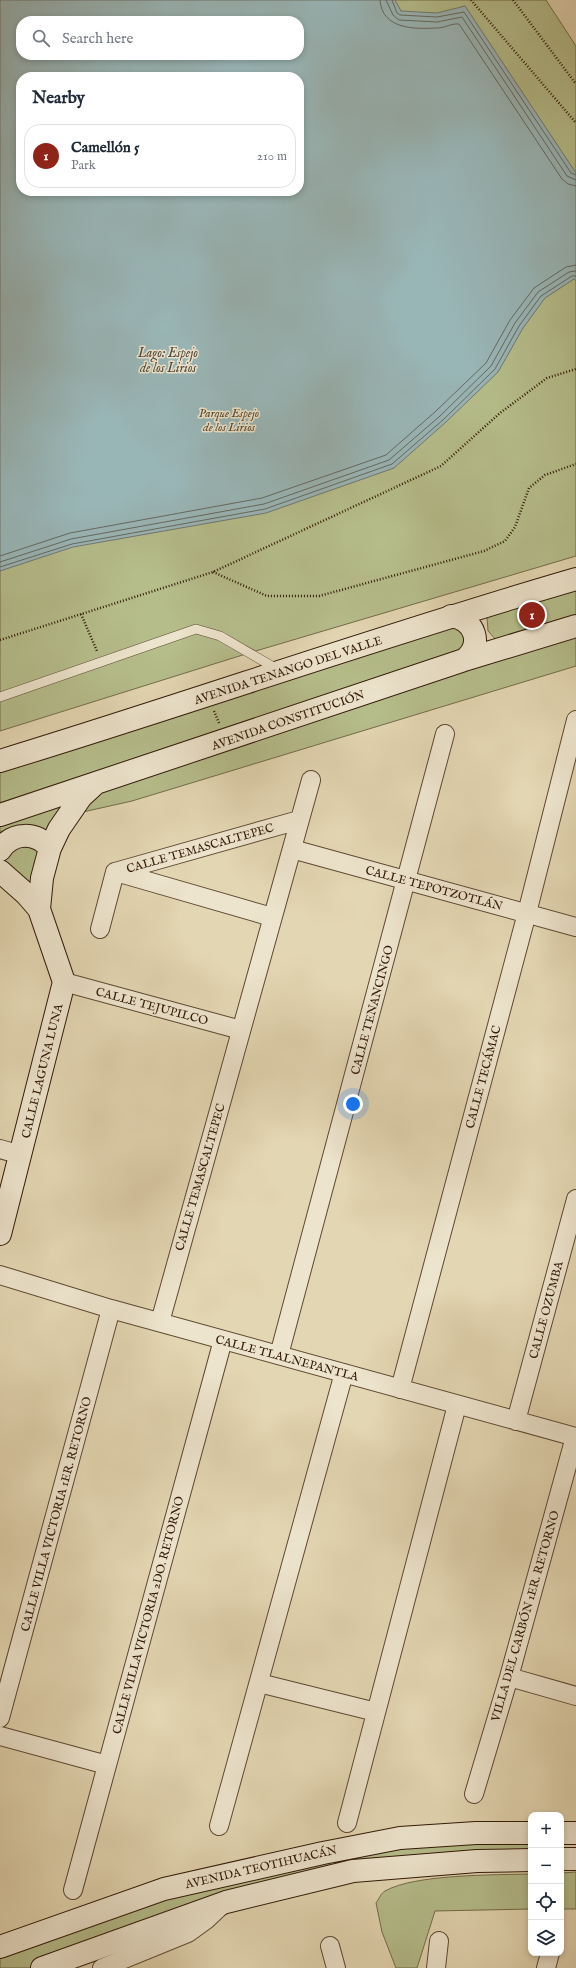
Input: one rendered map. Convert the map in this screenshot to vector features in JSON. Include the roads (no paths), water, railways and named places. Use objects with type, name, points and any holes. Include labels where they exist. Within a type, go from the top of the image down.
[{"type":"main road","name":"AVENIDA TENANGO DEL VALLE","points":[[0,762],[495,602],[576,579]]},
{"type":"main road","points":[[495,602],[487,612],[485,624],[487,630],[496,642],[510,646]]},
{"type":"main road","points":[[451,616],[464,619],[473,629],[475,635],[474,650],[464,660]]},
{"type":"main road","name":"AVENIDA CONSTITUCIÓN","points":[[0,815],[464,660],[576,626]]},
{"type":"main road","points":[[39,909],[42,878],[50,848],[69,813],[96,784]]},
{"type":"main road","points":[[0,850],[8,841],[22,836],[38,838],[50,848]]},
{"type":"main road","points":[[0,871],[26,894],[39,909],[64,982]]},
{"type":"main road","name":"CALLE LAGUNA LUNA","points":[[0,1234],[22,1155],[64,982]]},
{"type":"main road","name":"AVENIDA TEOTIHUACÁN","points":[[0,1947],[164,1889],[323,1852],[400,1838],[476,1833],[528,1833]]},
{"type":"main road","points":[[564,1833],[576,1833]]},
{"type":"main road","points":[[564,1859],[576,1859]]},
{"type":"main road","name":"AVENIDA TEOTIHUACÁN","points":[[42,1968],[226,1902],[353,1871],[477,1861],[528,1860]]},
{"type":"street","name":"CALLE TECÁMAC","points":[[400,1389],[527,913],[570,766],[576,720]]},
{"type":"street","name":"CALLE TENANCINGO","points":[[279,1355],[445,734]]},
{"type":"street","points":[[299,820],[311,780]]},
{"type":"street","name":"CALLE TEMASCALTEPEC","points":[[115,872],[299,820],[160,1322]]},
{"type":"street","name":"CALLE TEPOTZOTLÁN","points":[[292,848],[576,927]]},
{"type":"street","points":[[100,928],[115,872]]},
{"type":"street","name":"CALLE TEMASCALTEPEC","points":[[115,872],[272,917]]},
{"type":"street","name":"CALLE TEJUPILCO","points":[[64,982],[241,1030]]},
{"type":"street","points":[[0,1149],[22,1155]]},
{"type":"street","name":"CALLE OZUMBA","points":[[516,1421],[576,1199]]},
{"type":"street","name":"CALLE TLALNEPANTLA","points":[[0,1275],[111,1309],[575,1437]]},
{"type":"street","name":"CALLE VILLA VICTORIA 1ER. RETORNO","points":[[0,1718],[111,1309]]},
{"type":"street","name":"CALLE VILLA VICTORIA 2DO. RETORNO","points":[[73,1890],[223,1340]]},
{"type":"street","points":[[220,1826],[344,1374]]},
{"type":"street","points":[[347,1823],[457,1404]]},
{"type":"street","name":"VILLA DEL CARBÓN 1ER. RETORNO","points":[[474,1794],[509,1677],[575,1437]]},
{"type":"street","points":[[509,1677],[576,1696]]},
{"type":"street","points":[[260,1683],[376,1712]]},
{"type":"street","points":[[0,1736],[107,1765]]},
{"type":"street","points":[[102,1968],[188,1933],[206,1920],[226,1902]]},
{"type":"street","points":[[436,1968],[439,1941]]},
{"type":"street","points":[[330,1946],[336,1968]]},
{"type":"street","points":[[546,1968],[549,1956]]},
{"type":"lane","points":[[0,697],[196,629],[220,636],[282,672]]},
{"type":"water","name":"Lago: Espejo de los Lirios","points":[[0,0],[395,0],[401,11],[437,13],[465,6],[576,173],[576,281],[574,279],[545,298],[523,328],[498,372],[446,422],[394,468],[266,513],[73,547],[0,571]]},
{"type":"place","name":"Camellón 5","points":[[532,615]]},
{"type":"park label","name":"Parque Espejo de los Lirios","points":[[229,420]]}]
